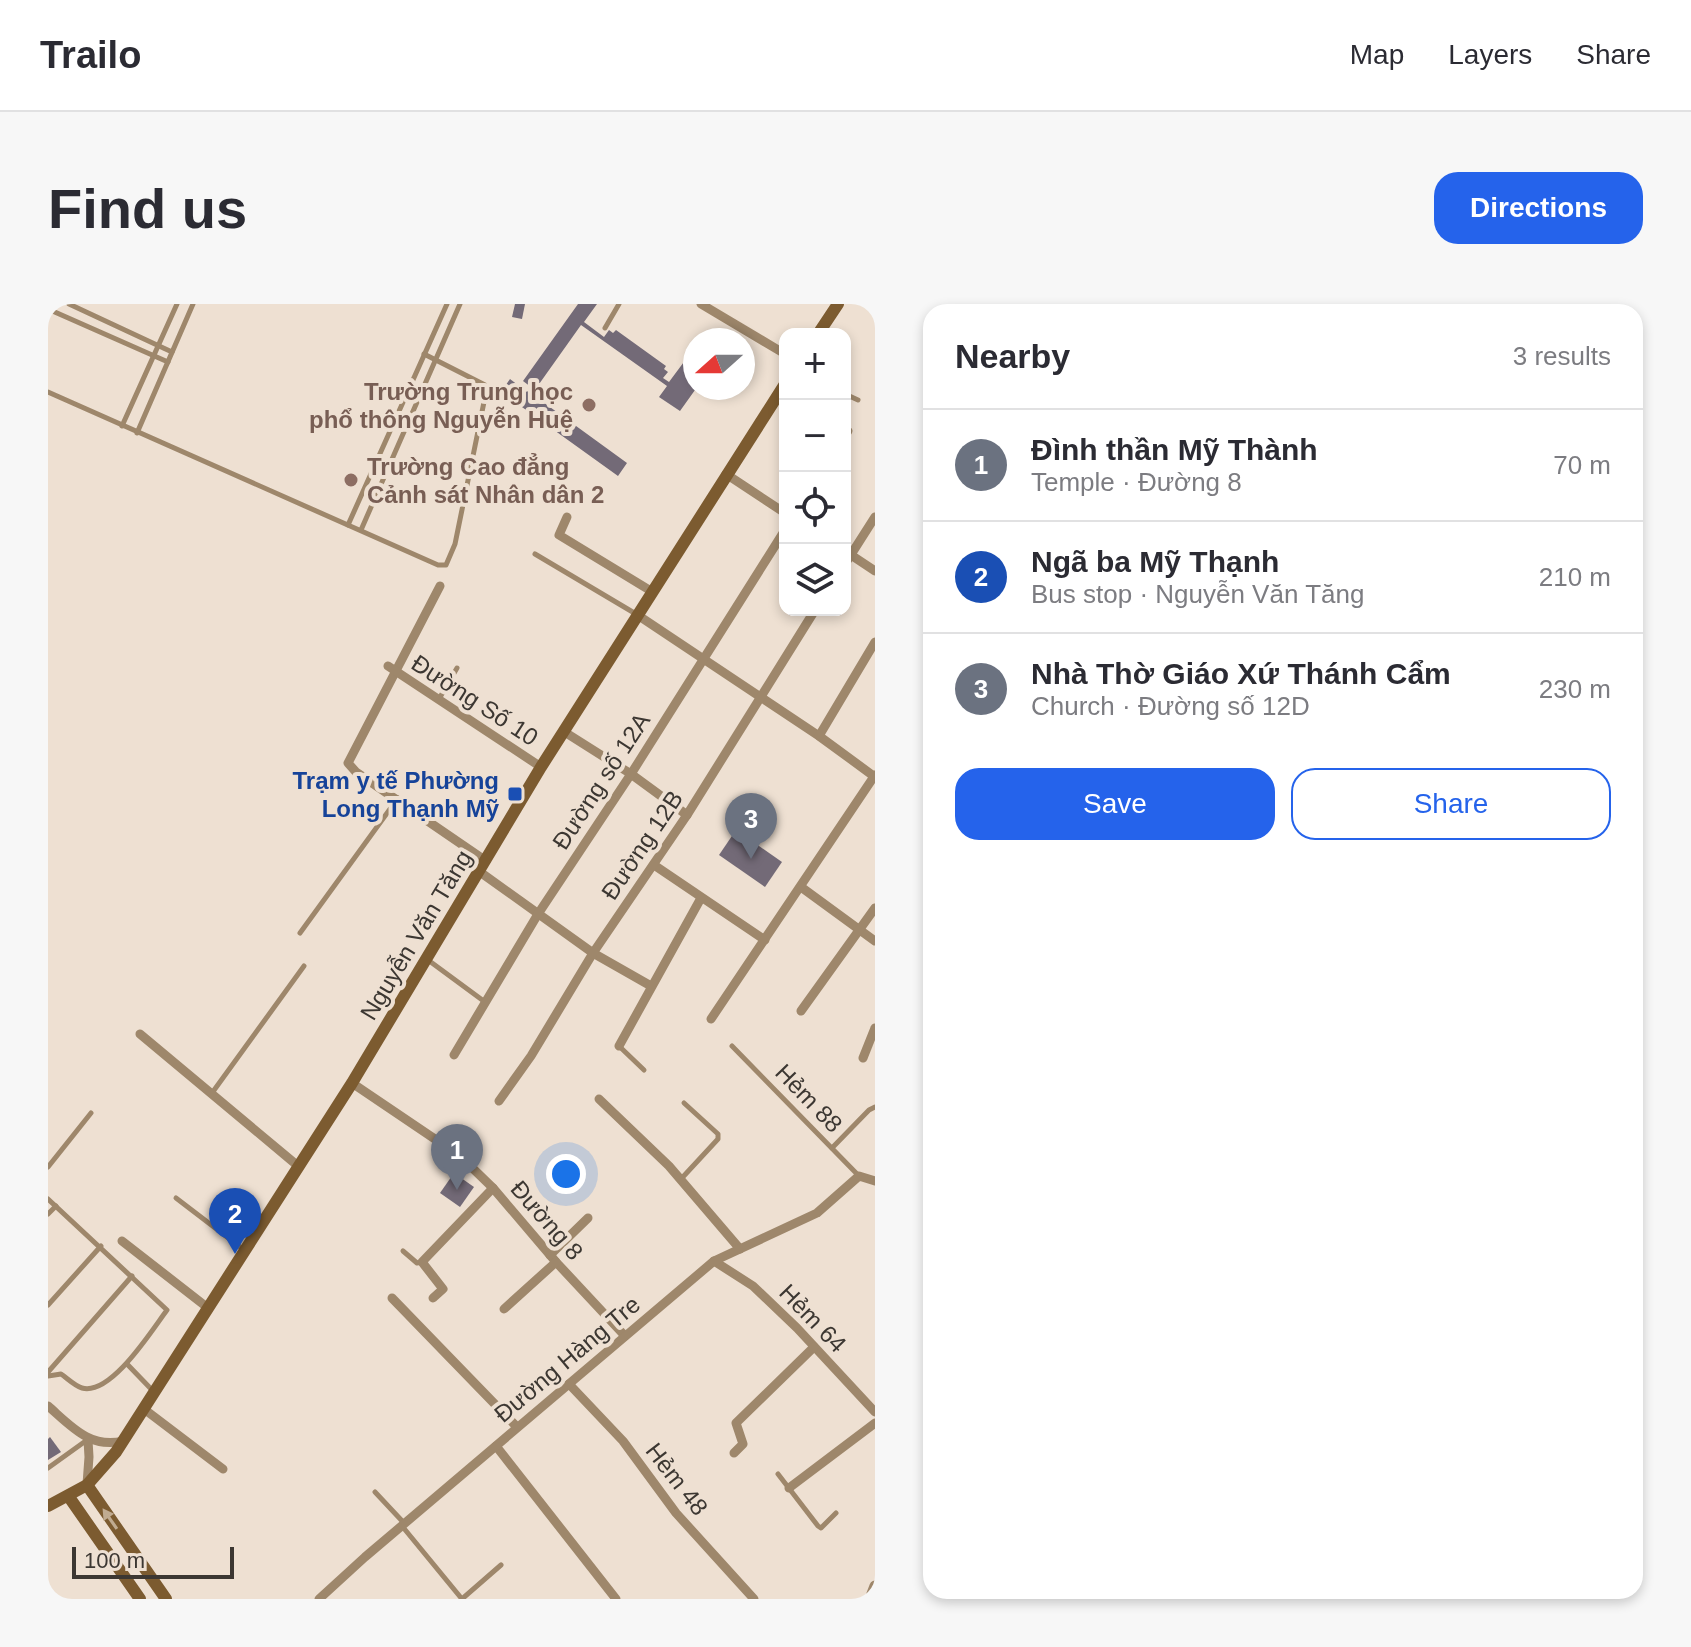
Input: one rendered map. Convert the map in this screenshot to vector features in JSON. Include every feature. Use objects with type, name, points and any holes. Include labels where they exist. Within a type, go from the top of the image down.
[{"type":"main road","points":[[822,328],[838,304]]},
{"type":"main road","name":"Nguyễn Văn Tăng","points":[[48,1506],[87,1485],[123,1441],[352,1083],[636,614],[779,394]]},
{"type":"main road","points":[[87,1485],[166,1599]]},
{"type":"main road","points":[[69,1497],[140,1599]]},
{"type":"street","points":[[701,304],[779,350]]},
{"type":"street","points":[[726,474],[779,509]]},
{"type":"street","points":[[567,517],[559,535],[651,591]]},
{"type":"street","points":[[851,550],[875,517]]},
{"type":"street","name":"Đường số 12A","points":[[454,1055],[538,914],[631,774],[779,539]]},
{"type":"street","points":[[851,558],[875,571]]},
{"type":"street","points":[[440,586],[392,669],[348,763],[356,772],[398,798],[538,914],[593,953],[651,986]]},
{"type":"street","points":[[636,614],[875,776],[711,1019]]},
{"type":"street","name":"Đường 12B","points":[[499,1101],[531,1056],[593,953],[687,815],[811,616]]},
{"type":"street","points":[[819,736],[875,642]]},
{"type":"street","name":"Đường Số 10","points":[[392,669],[541,767]]},
{"type":"street","points":[[563,731],[631,774],[687,815]]},
{"type":"street","points":[[654,865],[765,940]]},
{"type":"street","points":[[801,887],[875,941]]},
{"type":"street","points":[[619,1046],[701,898]]},
{"type":"street","points":[[801,1011],[875,908]]},
{"type":"street","points":[[863,1058],[875,1028]]},
{"type":"street","points":[[140,1034],[298,1166]]},
{"type":"street","name":"Đường 8","points":[[352,1083],[460,1156],[493,1188],[553,1259],[625,1336]]},
{"type":"street","points":[[599,1099],[681,1179],[740,1249]]},
{"type":"street","points":[[859,1176],[875,1181]]},
{"type":"street","name":"Đường Hàng Tre","points":[[319,1599],[714,1261],[817,1213],[859,1176]]},
{"type":"street","points":[[433,1298],[443,1289],[422,1262],[493,1188]]},
{"type":"street","points":[[504,1309],[588,1218]]},
{"type":"street","points":[[122,1241],[208,1308]]},
{"type":"street","name":"Hẻm 64","points":[[714,1261],[753,1286],[875,1412]]},
{"type":"street","points":[[392,1298],[517,1427]]},
{"type":"street","points":[[734,1453],[743,1444],[736,1423],[814,1347]]},
{"type":"street","name":"Hẻm 48","points":[[569,1384],[623,1441],[676,1513],[754,1599]]},
{"type":"street","points":[[48,1406],[88,1440],[107,1443],[123,1441]]},
{"type":"street","points":[[144,1409],[223,1469]]},
{"type":"street","points":[[789,1488],[875,1423]]},
{"type":"street","points":[[87,1485],[88,1440]]},
{"type":"street","points":[[496,1446],[616,1599]]},
{"type":"street","points":[[870,1599],[875,1586]]},
{"type":"lane","points":[[69,304],[172,352]]},
{"type":"lane","points":[[122,426],[177,304]]},
{"type":"lane","points":[[137,433],[193,304]]},
{"type":"lane","points":[[348,525],[447,304]]},
{"type":"lane","points":[[361,530],[460,304]]},
{"type":"lane","points":[[605,328],[619,304]]},
{"type":"lane","points":[[48,309],[168,362]]},
{"type":"lane","points":[[48,392],[438,565],[446,565],[455,544],[485,385],[424,354]]},
{"type":"lane","points":[[851,397],[858,400]]},
{"type":"lane","points":[[535,554],[636,614]]},
{"type":"lane","points":[[439,700],[457,668]]},
{"type":"lane","points":[[300,933],[398,798]]},
{"type":"lane","points":[[427,959],[485,1002]]},
{"type":"lane","points":[[212,1094],[304,966]]},
{"type":"lane","points":[[619,1046],[644,1070]]},
{"type":"lane","name":"Hẻm 88","points":[[732,1046],[859,1176]]},
{"type":"lane","points":[[681,1179],[718,1139],[718,1134],[684,1103]]},
{"type":"lane","points":[[832,1148],[875,1107]]},
{"type":"lane","points":[[48,1167],[91,1113]]},
{"type":"lane","points":[[176,1198],[244,1251]]},
{"type":"lane","points":[[48,1199],[167,1310],[127,1364],[99,1387],[82,1388],[61,1374],[48,1374]]},
{"type":"lane","points":[[48,1214],[56,1206]]},
{"type":"lane","points":[[48,1305],[101,1246]]},
{"type":"lane","points":[[403,1251],[417,1263],[422,1262]]},
{"type":"lane","points":[[48,1374],[132,1276]]},
{"type":"lane","points":[[127,1364],[154,1392]]},
{"type":"lane","points":[[48,1468],[88,1440]]},
{"type":"lane","points":[[778,1474],[821,1528],[836,1513]]},
{"type":"lane","points":[[375,1492],[462,1599],[501,1565]]},
{"type":"building","points":[[515,304],[525,304],[522,319],[512,317]]},
{"type":"building","points":[[578,304],[597,304],[584,322],[604,337],[609,330],[613,333],[616,330],[666,366],[664,369],[668,372],[663,378],[669,382],[683,363],[683,400],[688,400],[680,411],[659,397],[667,386],[581,325],[532,394],[627,463],[618,476],[501,392],[510,379],[527,392],[531,387],[523,381]]},
{"type":"building","points":[[736,830],[782,862],[765,887],[719,855]]},
{"type":"building","points":[[454,1173],[474,1187],[460,1207],[440,1193]]},
{"type":"building","points":[[50,1437],[61,1452],[48,1460],[48,1439]]},
{"type":"place","name":"Trường Trung học phổ thông Nguyễn Huệ","points":[[589,405]]},
{"type":"place","name":"Trường Cao đẳng Cảnh sát Nhân dân 2","points":[[351,480]]},
{"type":"place","name":"Trạm y tế Phường Long Thạnh Mỹ","points":[[515,794]]},
{"type":"place","name":"Nhà Thờ Giáo Xứ Thánh Cẩm","points":[[751,859]]},
{"type":"place","name":"Đình thần Mỹ Thành","points":[[457,1190]]},
{"type":"place","name":"Ngã ba Mỹ Thạnh","points":[[235,1254]]}]
